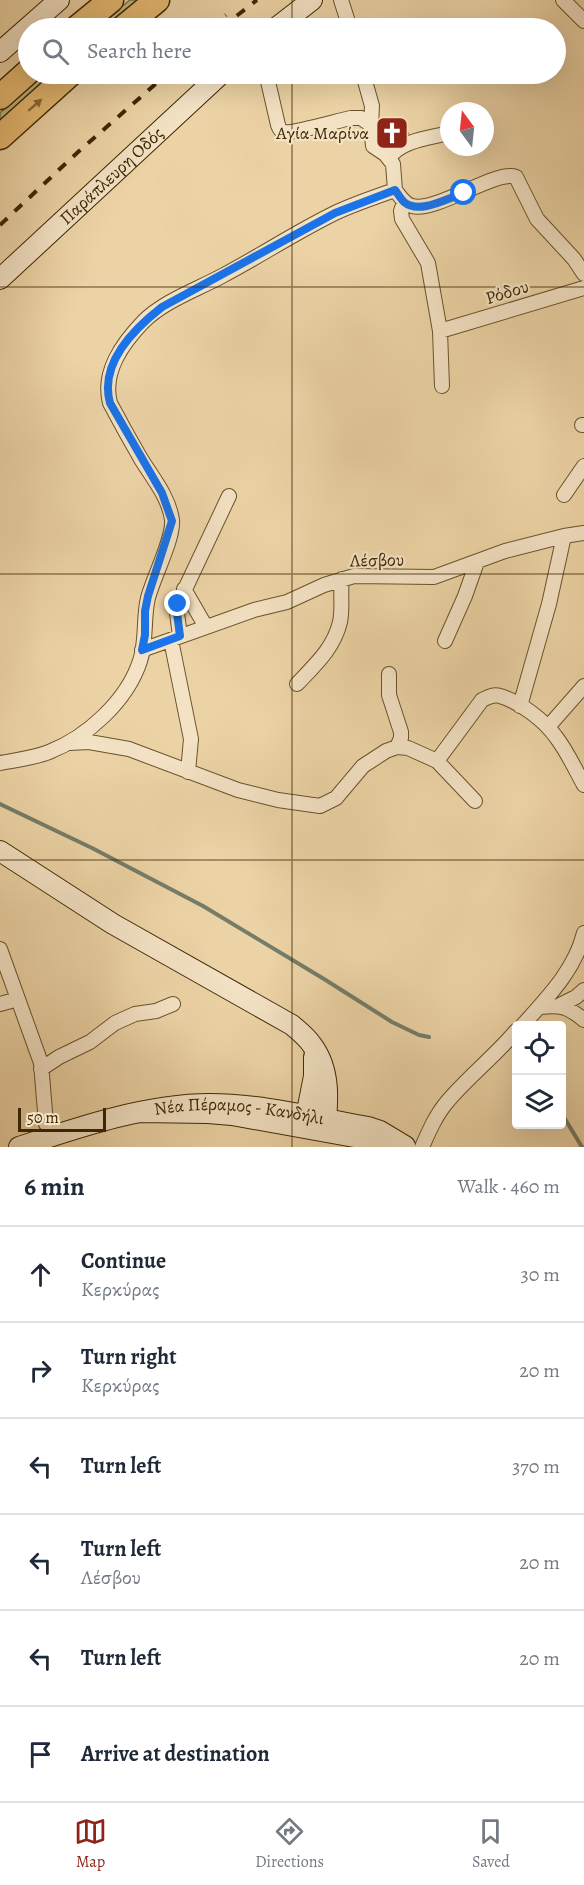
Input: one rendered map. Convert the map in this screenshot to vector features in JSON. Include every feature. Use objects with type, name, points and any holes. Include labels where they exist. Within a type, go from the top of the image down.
[{"type":"highway","points":[[89,18],[111,0]]},
{"type":"highway","points":[[135,18],[157,0]]},
{"type":"highway","points":[[0,97],[18,81]]},
{"type":"highway","points":[[0,136],[59,84]]},
{"type":"street","points":[[38,18],[59,0]]},
{"type":"street","points":[[289,18],[312,0]]},
{"type":"street","points":[[342,0],[347,18]]},
{"type":"street","points":[[563,0],[584,21]]},
{"type":"street","points":[[0,51],[18,35]]},
{"type":"street","name":"Παράπλευρη Οδός","points":[[0,279],[210,84]]},
{"type":"street","points":[[269,84],[281,131],[351,118],[361,118],[371,125]]},
{"type":"street","points":[[366,84],[372,106],[373,146],[393,164],[395,190],[404,202],[421,207],[464,193],[504,175],[516,177],[537,219],[574,259],[584,274]]},
{"type":"street","points":[[389,158],[402,146],[440,135]]},
{"type":"street","points":[[0,763],[47,753],[66,744],[88,729],[120,697],[135,672],[142,650],[148,596],[172,521],[162,493],[110,403],[107,391],[108,377],[115,358],[144,321],[162,307],[335,213],[395,190]]},
{"type":"street","points":[[404,202],[401,212],[402,219],[428,263],[440,331],[442,386]]},
{"type":"street","name":"Ρόδου","points":[[440,331],[584,288]]},
{"type":"street","points":[[564,495],[584,466]]},
{"type":"street","points":[[188,772],[190,739],[176,638],[177,613],[184,589],[229,496]]},
{"type":"street","name":"Λέσβου","points":[[142,650],[254,610],[287,602],[342,579],[369,574],[388,578],[434,577],[505,551],[584,533]]},
{"type":"street","points":[[520,706],[549,604],[564,536]]},
{"type":"street","points":[[445,641],[477,562]]},
{"type":"street","points":[[297,684],[323,657],[334,638],[340,621],[342,579]]},
{"type":"street","points":[[184,589],[206,627]]},
{"type":"street","points":[[389,674],[389,695],[401,732],[397,747]]},
{"type":"street","points":[[548,727],[584,686]]},
{"type":"street","points":[[437,760],[482,700],[489,696],[499,696],[520,706],[548,727],[557,738],[584,785]]},
{"type":"street","points":[[66,744],[89,742],[118,747],[259,796],[320,806],[336,798],[363,766],[386,751],[397,747],[408,748],[437,760],[475,801]]},
{"type":"street","points":[[0,851],[113,924],[292,1024],[313,1046],[327,1083],[325,1125]]},
{"type":"street","points":[[527,1021],[567,971],[584,933]]},
{"type":"street","points":[[579,948],[584,962]]},
{"type":"street","points":[[0,949],[42,1069],[46,1124]]},
{"type":"street","points":[[540,1007],[560,1005],[584,990]]},
{"type":"street","points":[[0,1004],[18,999]]},
{"type":"street","points":[[42,1069],[59,1057],[90,1042],[115,1023],[135,1014],[156,1011],[173,1004]]},
{"type":"street","points":[[560,1005],[584,1020]]},
{"type":"street","points":[[412,1147],[446,1103],[512,1036]]},
{"type":"street","points":[[305,1122],[314,1076],[313,1046]]},
{"type":"street","name":"Νέα Πέραμος - Κανδήλι","points":[[20,1147],[65,1132],[140,1112],[208,1104],[234,1104],[412,1147]]},
{"type":"green space","points":[[130,0],[140,0],[118,18],[108,18]]},
{"type":"green space","points":[[33,84],[43,84],[0,121],[0,113]]},
{"type":"building","name":"Αγία Μαρίνα","points":[[403,118],[408,134],[387,145],[382,141],[380,126]]},
{"type":"waterway","points":[[0,804],[92,848],[203,906],[392,1022],[419,1035],[429,1037]]},
{"type":"waterway","points":[[566,1121],[582,1147]]},
{"type":"railway","points":[[234,18],[257,0]]},
{"type":"railway","points":[[222,18],[226,15]]},
{"type":"railway","points":[[0,225],[156,84]]},
{"type":"place","name":"Αγία Μαρίνα","points":[[392,133]]},
{"type":"route","points":[[178,604],[177,620],[180,636],[142,650],[148,596],[172,521],[162,493],[110,403],[107,391],[108,377],[115,358],[144,321],[162,307],[335,213],[395,190],[404,202],[421,207],[464,193]]}]
